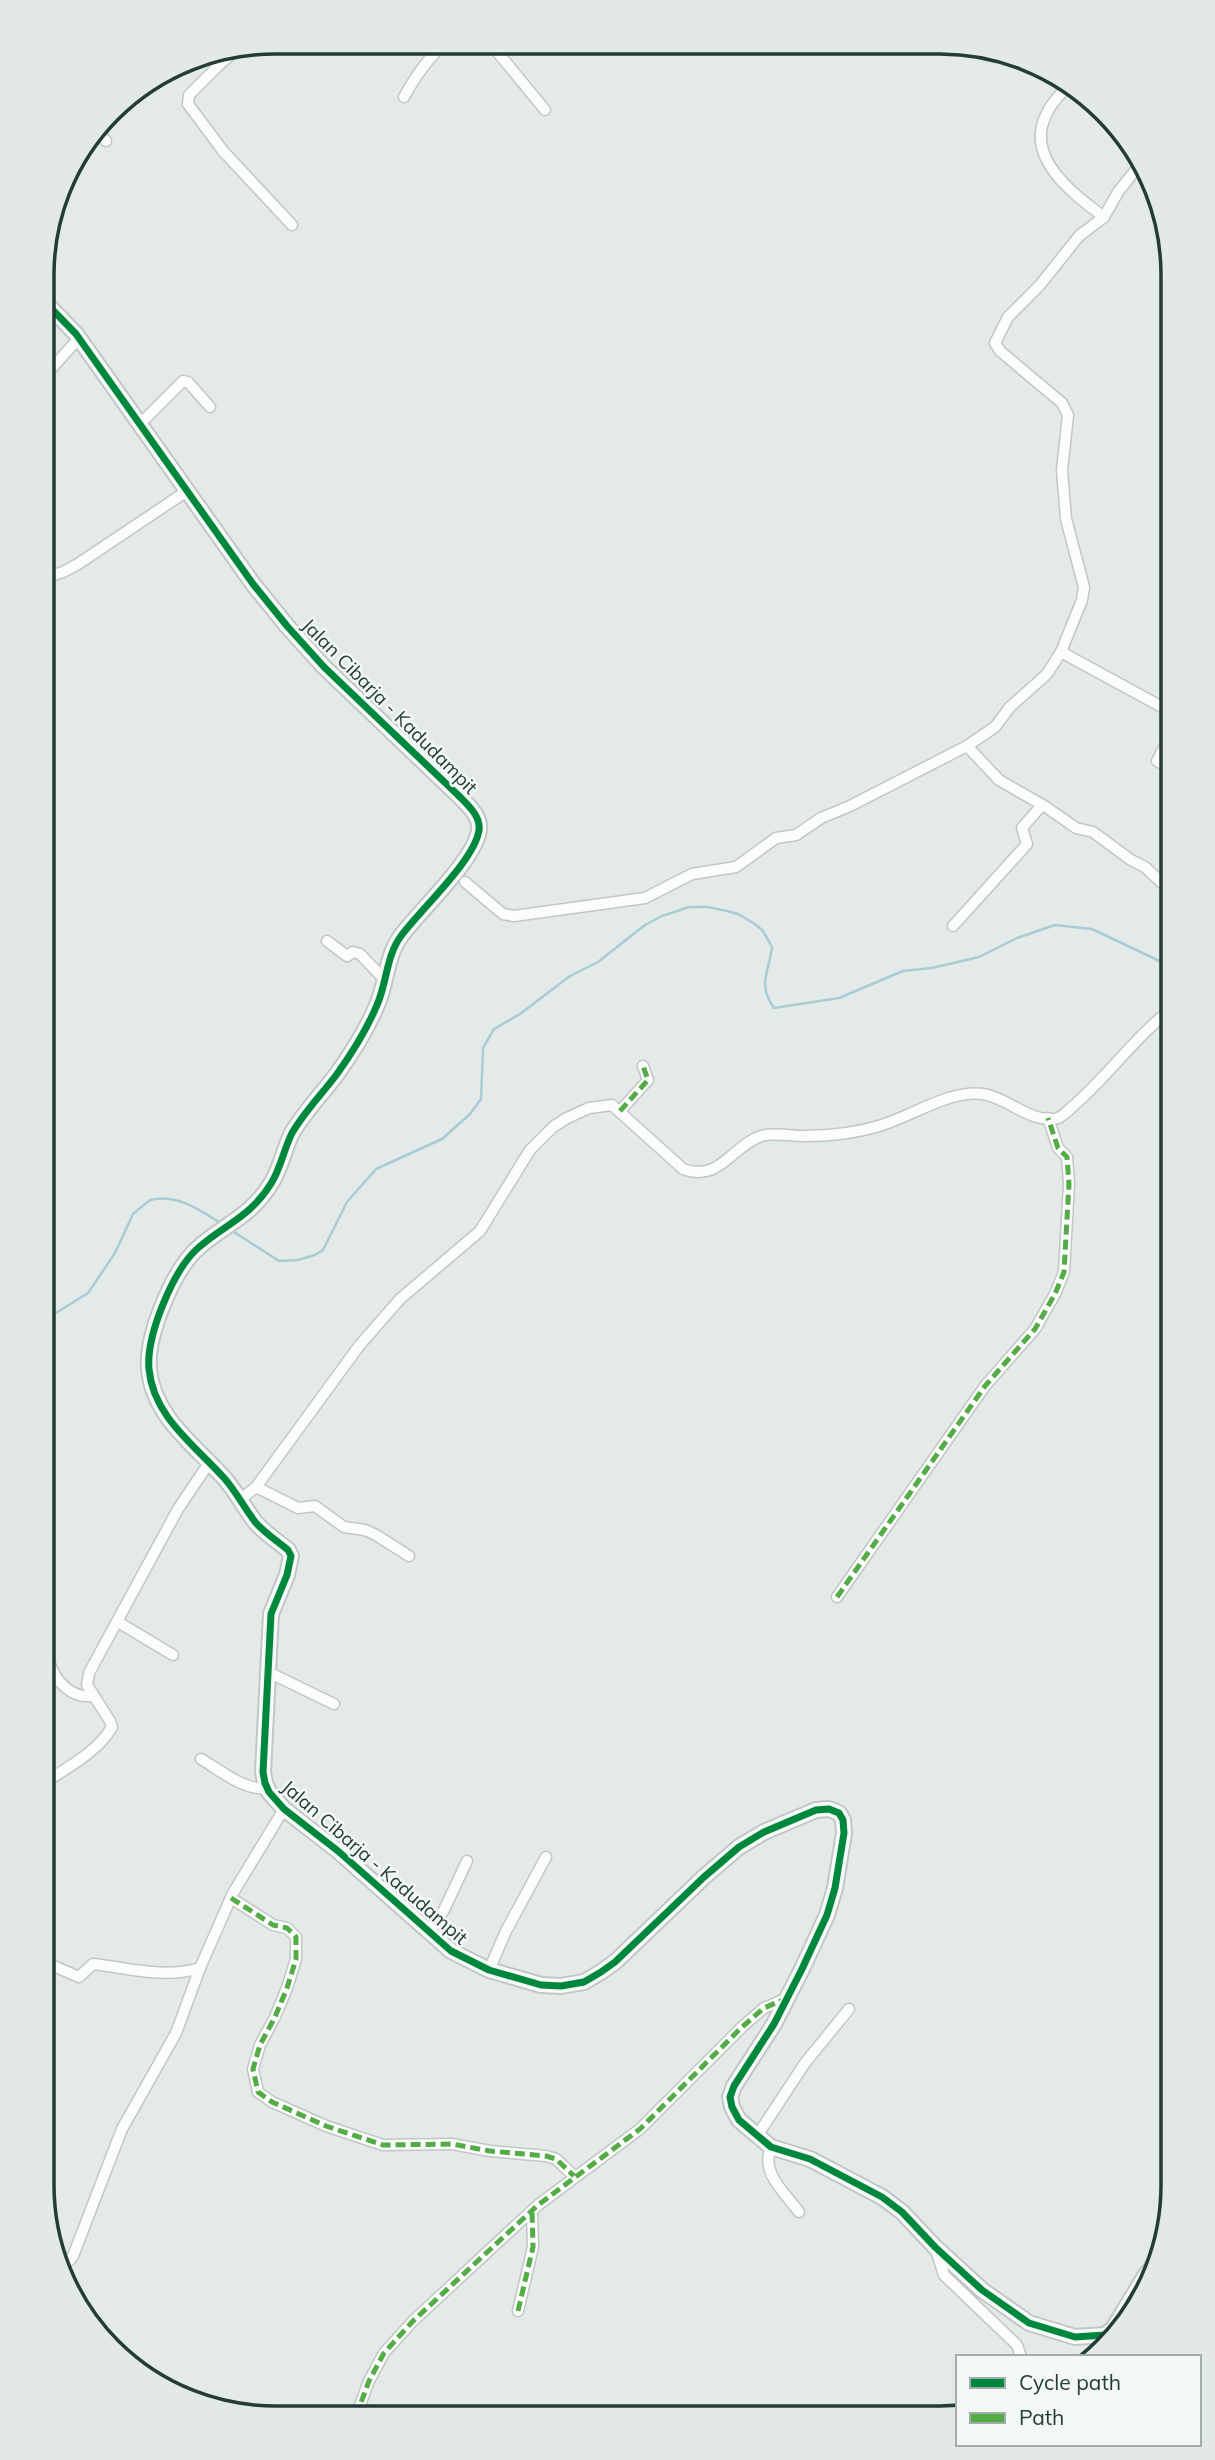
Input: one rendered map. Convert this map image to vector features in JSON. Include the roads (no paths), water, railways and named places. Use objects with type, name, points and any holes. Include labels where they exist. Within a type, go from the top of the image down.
[{"type":"street","points":[[404,97],[432,55]]},
{"type":"street","points":[[500,55],[545,110]]},
{"type":"street","points":[[223,61],[189,95],[188,104],[223,151],[292,225]]},
{"type":"street","points":[[1063,92],[1047,112],[1043,123],[1040,137],[1044,154],[1051,169],[1075,196],[1104,217]]},
{"type":"street","points":[[103,138],[106,141]]},
{"type":"street","points":[[465,882],[503,914],[514,916],[645,898],[692,874],[736,867],[776,838],[796,835],[821,818],[967,746],[995,727],[1010,707],[1047,674],[1061,652],[1082,600],[1084,587],[1066,519],[1062,470],[1068,415],[1062,403],[1000,351],[995,343],[1008,317],[1040,285],[1079,236],[1104,217],[1118,191],[1134,172]]},
{"type":"street","name":"Jalan Cibarja - Kadudampit","points":[[55,311],[79,338],[253,584],[287,626],[324,667],[458,794],[479,823],[473,848],[463,863],[394,947],[378,1004],[355,1046],[292,1134],[273,1182],[244,1216],[209,1239],[187,1259],[158,1319],[149,1351],[148,1365],[156,1398],[162,1410],[240,1499],[256,1523],[288,1550],[291,1556],[287,1575],[271,1614],[263,1772],[267,1788],[284,1809],[338,1851],[451,1951],[489,1970],[541,1985],[561,1986],[584,1982],[615,1962],[739,1847],[816,1810],[829,1808],[839,1813],[844,1833],[835,1888],[822,1926],[774,2024],[734,2086],[730,2097],[732,2107],[739,2120],[771,2147],[810,2159],[883,2197],[982,2290],[1010,2311],[1030,2323],[1075,2337],[1101,2335]]},
{"type":"street","points":[[55,318],[58,314]]},
{"type":"street","points":[[55,365],[79,338]]},
{"type":"street","points":[[141,424],[183,381],[188,382],[210,407]]},
{"type":"street","points":[[55,575],[78,564],[187,491]]},
{"type":"street","points":[[1061,652],[1161,706]]},
{"type":"street","points":[[967,746],[999,780],[1076,828],[1093,832],[1145,867],[1161,882]]},
{"type":"street","points":[[953,926],[1027,844],[1022,828],[1042,805]]},
{"type":"street","points":[[327,941],[347,956],[353,952],[360,954],[384,979]]},
{"type":"street","points":[[240,1499],[256,1487],[359,1346],[400,1298],[480,1231],[530,1150],[553,1127],[589,1108],[607,1104],[620,1111],[682,1169],[693,1173],[716,1167],[761,1136],[817,1136],[855,1132],[883,1125],[962,1096],[983,1094],[1036,1116],[1062,1117],[1161,1019]]},
{"type":"street","points":[[620,1111],[648,1080],[643,1066]]},
{"type":"street","points":[[837,1597],[985,1386],[1035,1329],[1055,1294],[1064,1272],[1069,1184],[1067,1157],[1058,1148],[1048,1118]]},
{"type":"street","points":[[54,1776],[93,1749],[110,1732],[110,1721],[87,1685],[89,1673],[178,1509],[209,1463]]},
{"type":"street","points":[[256,1487],[298,1508],[315,1506],[344,1527],[365,1530],[409,1556]]},
{"type":"street","points":[[118,1622],[173,1655]]},
{"type":"street","points":[[54,1672],[72,1693],[94,1696]]},
{"type":"street","points":[[268,1672],[334,1703]]},
{"type":"street","points":[[201,1759],[252,1787],[267,1788]]},
{"type":"street","points":[[68,2260],[72,2256],[122,2129],[176,2032],[231,1898],[284,1809]]},
{"type":"street","points":[[489,1970],[506,1931],[546,1857]]},
{"type":"street","points":[[430,1931],[444,1910],[467,1861]]},
{"type":"street","points":[[231,1898],[272,1925],[287,1927],[296,1937],[296,1959],[287,1988],[260,2045],[253,2069],[258,2092],[272,2102],[326,2126],[383,2145],[452,2144],[490,2151],[546,2156],[556,2159],[574,2176]]},
{"type":"street","points":[[54,1966],[79,1977],[93,1964],[133,1972],[166,1973],[200,1968]]},
{"type":"street","points":[[360,2406],[384,2353],[412,2321],[532,2211],[574,2176],[640,2129],[707,2060],[764,2008],[785,1999]]},
{"type":"street","points":[[757,2136],[805,2063],[849,2010]]},
{"type":"street","points":[[771,2147],[767,2165],[799,2212]]},
{"type":"street","points":[[518,2311],[533,2247],[532,2211]]},
{"type":"street","points":[[935,2247],[944,2275],[1017,2345],[1020,2355]]},
{"type":"waterway","points":[[231,1230],[279,1261],[298,1260],[323,1250],[347,1202],[376,1169],[442,1139],[470,1114],[481,1099],[483,1048],[494,1029],[520,1014],[570,976],[598,962],[645,925],[689,907],[708,907],[738,914],[763,931],[772,947],[765,985],[774,1008],[839,998],[903,971],[932,968],[979,957],[1017,938],[1055,925],[1092,929],[1161,962]]},
{"type":"waterway","points":[[54,1314],[88,1293],[115,1253],[133,1214],[150,1200],[160,1198],[179,1201],[222,1224]]}]
